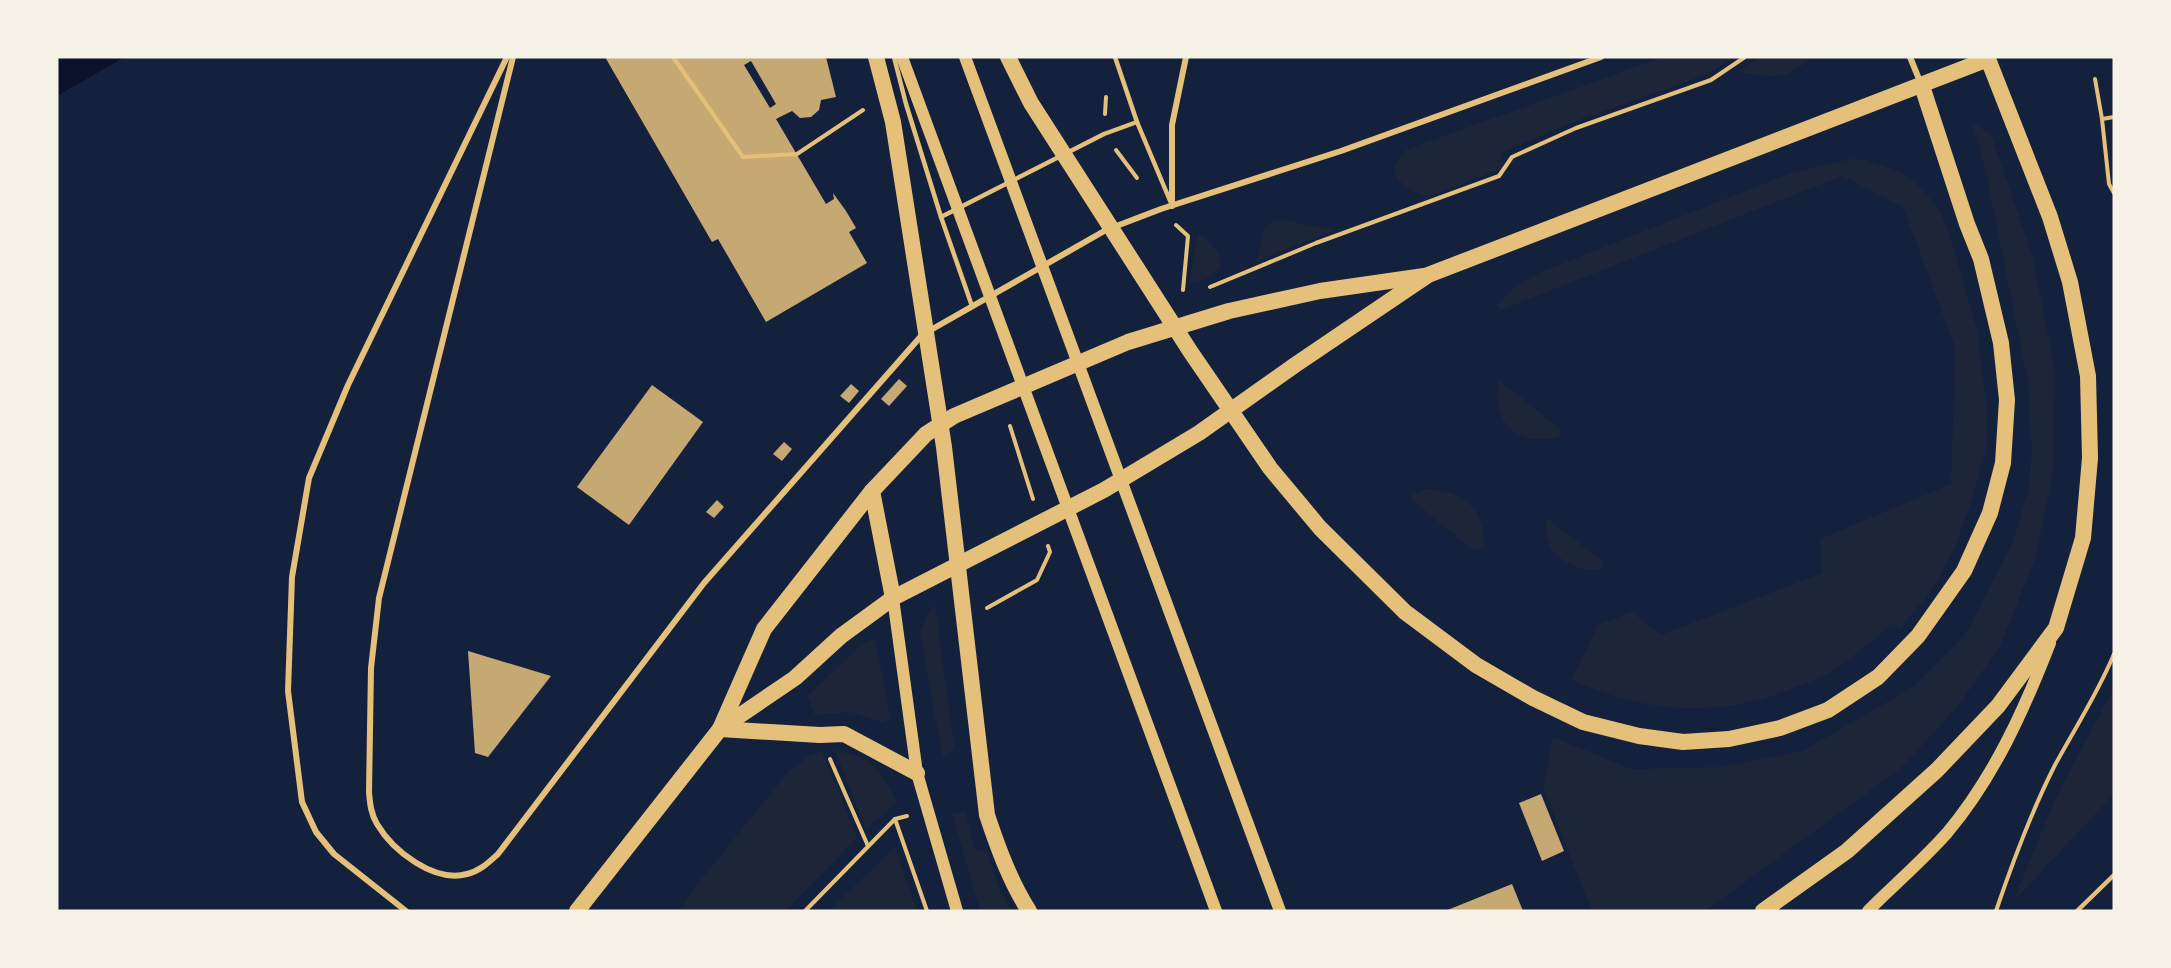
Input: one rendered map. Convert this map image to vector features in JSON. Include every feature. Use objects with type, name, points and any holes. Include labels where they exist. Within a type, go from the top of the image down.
[{"type":"highway","points":[[876,57],[893,122],[944,447],[987,815],[1018,894],[1029,911]]},
{"type":"highway","points":[[1008,57],[1032,103],[1190,351],[1270,468],[1320,528],[1405,612],[1476,665],[1533,698],[1583,722],[1639,736],[1683,742],[1729,739],[1780,728],[1828,710],[1878,676],[1918,636],[1964,571],[1990,513],[2003,463],[2007,400],[2001,343],[1980,259],[1922,86]]},
{"type":"highway","points":[[577,911],[720,729],[764,629],[872,491],[926,434],[954,416],[1128,342],[1229,310],[1320,291],[1428,275],[1990,58],[2053,228],[2070,282],[2088,376],[2090,458],[2083,538],[2056,628],[1998,706],[1937,770],[1846,851],[1763,911]]},
{"type":"highway","points":[[720,729],[795,678],[841,636],[893,598],[1104,490],[1199,433],[1428,275]]},
{"type":"highway","points":[[872,491],[893,598]]},
{"type":"highway","points":[[720,729],[820,735],[844,734],[917,773]]},
{"type":"main road","points":[[902,57],[1216,911]]},
{"type":"main road","points":[[964,57],[1280,911]]},
{"type":"main road","points":[[893,598],[917,773],[957,911]]},
{"type":"main road","points":[[1868,911],[1947,833],[1983,784],[2017,723],[2056,628]]},
{"type":"street","points":[[406,911],[334,854],[316,832],[302,802],[288,691],[292,577],[309,478],[348,385],[507,57]]},
{"type":"street","points":[[513,57],[379,598],[370,668],[370,809],[378,825],[412,860],[431,872],[449,875],[465,875],[482,868],[498,854],[712,574],[922,335],[1106,230],[1341,151],[1600,57]]},
{"type":"street","points":[[1172,206],[1173,125],[1186,57]]},
{"type":"street","points":[[1910,57],[1922,86]]},
{"type":"lane","points":[[894,57],[941,217],[972,306]]},
{"type":"lane","points":[[1115,57],[1137,122],[1172,206]]},
{"type":"lane","points":[[941,217],[1104,134],[1137,122]]},
{"type":"lane","points":[[2077,911],[2114,874]]},
{"type":"path","points":[[673,57],[744,157],[797,154],[864,109]]},
{"type":"path","points":[[2095,79],[2103,119],[2109,184],[2114,193]]},
{"type":"path","points":[[2103,119],[2114,117]]},
{"type":"path","points":[[1996,911],[2020,842],[2049,777],[2105,676],[2114,654]]},
{"type":"path","points":[[805,911],[895,819],[927,810]]},
{"type":"path","points":[[895,819],[927,911]]},
{"type":"shaded area","points":[[57,57],[125,57],[57,96]]},
{"type":"shaded area","points":[[1663,57],[1735,57],[1708,74],[1571,123],[1501,153],[1504,168],[1427,197],[1409,189],[1397,178],[1396,165],[1408,149]]},
{"type":"shaded area","points":[[1760,57],[1812,57],[1793,71],[1777,76],[1739,72]]},
{"type":"shaded area","points":[[1973,123],[1991,135],[2032,254],[2055,372],[2053,473],[2035,559],[2000,646],[1958,706],[1900,769],[1705,911],[1592,911],[1543,788],[1553,737],[1631,769],[1720,767],[1802,751],[1910,689],[1966,633],[2013,542],[2029,486],[2032,453],[2028,383],[1987,178]]},
{"type":"shaded area","points":[[1851,159],[1866,160],[1899,171],[1919,186],[1938,208],[1948,229],[1976,326],[1986,398],[1987,443],[1973,497],[1956,544],[1934,587],[1900,629],[1893,623],[1858,653],[1830,672],[1765,698],[1709,708],[1682,708],[1627,700],[1571,680],[1598,625],[1632,612],[1661,635],[1822,573],[1820,539],[1951,484],[1955,347],[1903,207],[1842,176],[1501,310],[1497,305],[1515,287],[1541,272],[1788,174]]},
{"type":"shaded area","points":[[1275,220],[1334,230],[1257,261],[1265,227]]},
{"type":"shaded area","points":[[1199,236],[1203,236],[1218,251],[1221,267],[1206,279],[1189,283],[1197,240]]},
{"type":"shaded area","points":[[1499,380],[1559,428],[1562,434],[1551,439],[1532,439],[1512,430],[1500,413],[1497,392]]},
{"type":"shaded area","points":[[1425,489],[1449,493],[1468,503],[1480,520],[1484,545],[1477,549],[1469,547],[1409,497]]},
{"type":"shaded area","points":[[1547,518],[1603,562],[1604,566],[1596,570],[1586,569],[1561,558],[1554,552],[1547,537]]},
{"type":"shaded area","points":[[935,604],[954,747],[943,759],[920,633]]},
{"type":"shaded area","points":[[875,639],[890,717],[884,723],[850,712],[815,715],[807,696],[865,642]]},
{"type":"shaded area","points":[[2114,688],[2114,794],[2013,902],[2055,799]]},
{"type":"shaded area","points":[[835,750],[859,757],[874,766],[897,802],[866,830]]},
{"type":"shaded area","points":[[822,751],[857,838],[785,911],[680,911],[698,883],[789,771],[810,755]]},
{"type":"shaded area","points":[[965,812],[975,850],[986,850],[1000,890],[1011,911],[980,911],[952,814]]},
{"type":"shaded area","points":[[895,847],[917,911],[829,911]]},
{"type":"building","points":[[605,57],[826,57],[836,97],[821,100],[819,110],[811,117],[800,118],[792,111],[776,119],[826,204],[834,199],[833,193],[846,211],[856,228],[849,232],[867,263],[766,322],[718,239],[712,242]],"holes":[[[751,61],[776,104],[770,108],[744,65]]]},
{"type":"building","points":[[899,379],[907,386],[889,406],[881,399]]},
{"type":"building","points":[[851,384],[859,391],[849,403],[840,396]]},
{"type":"building","points":[[652,385],[703,422],[629,525],[577,487]]},
{"type":"building","points":[[784,442],[792,449],[782,461],[773,454]]},
{"type":"building","points":[[717,500],[724,507],[714,518],[706,512]]},
{"type":"building","points":[[468,651],[551,676],[488,757],[475,753]]},
{"type":"building","points":[[1541,794],[1564,851],[1542,861],[1519,803]]},
{"type":"building","points":[[1512,884],[1523,911],[1445,911]]}]
